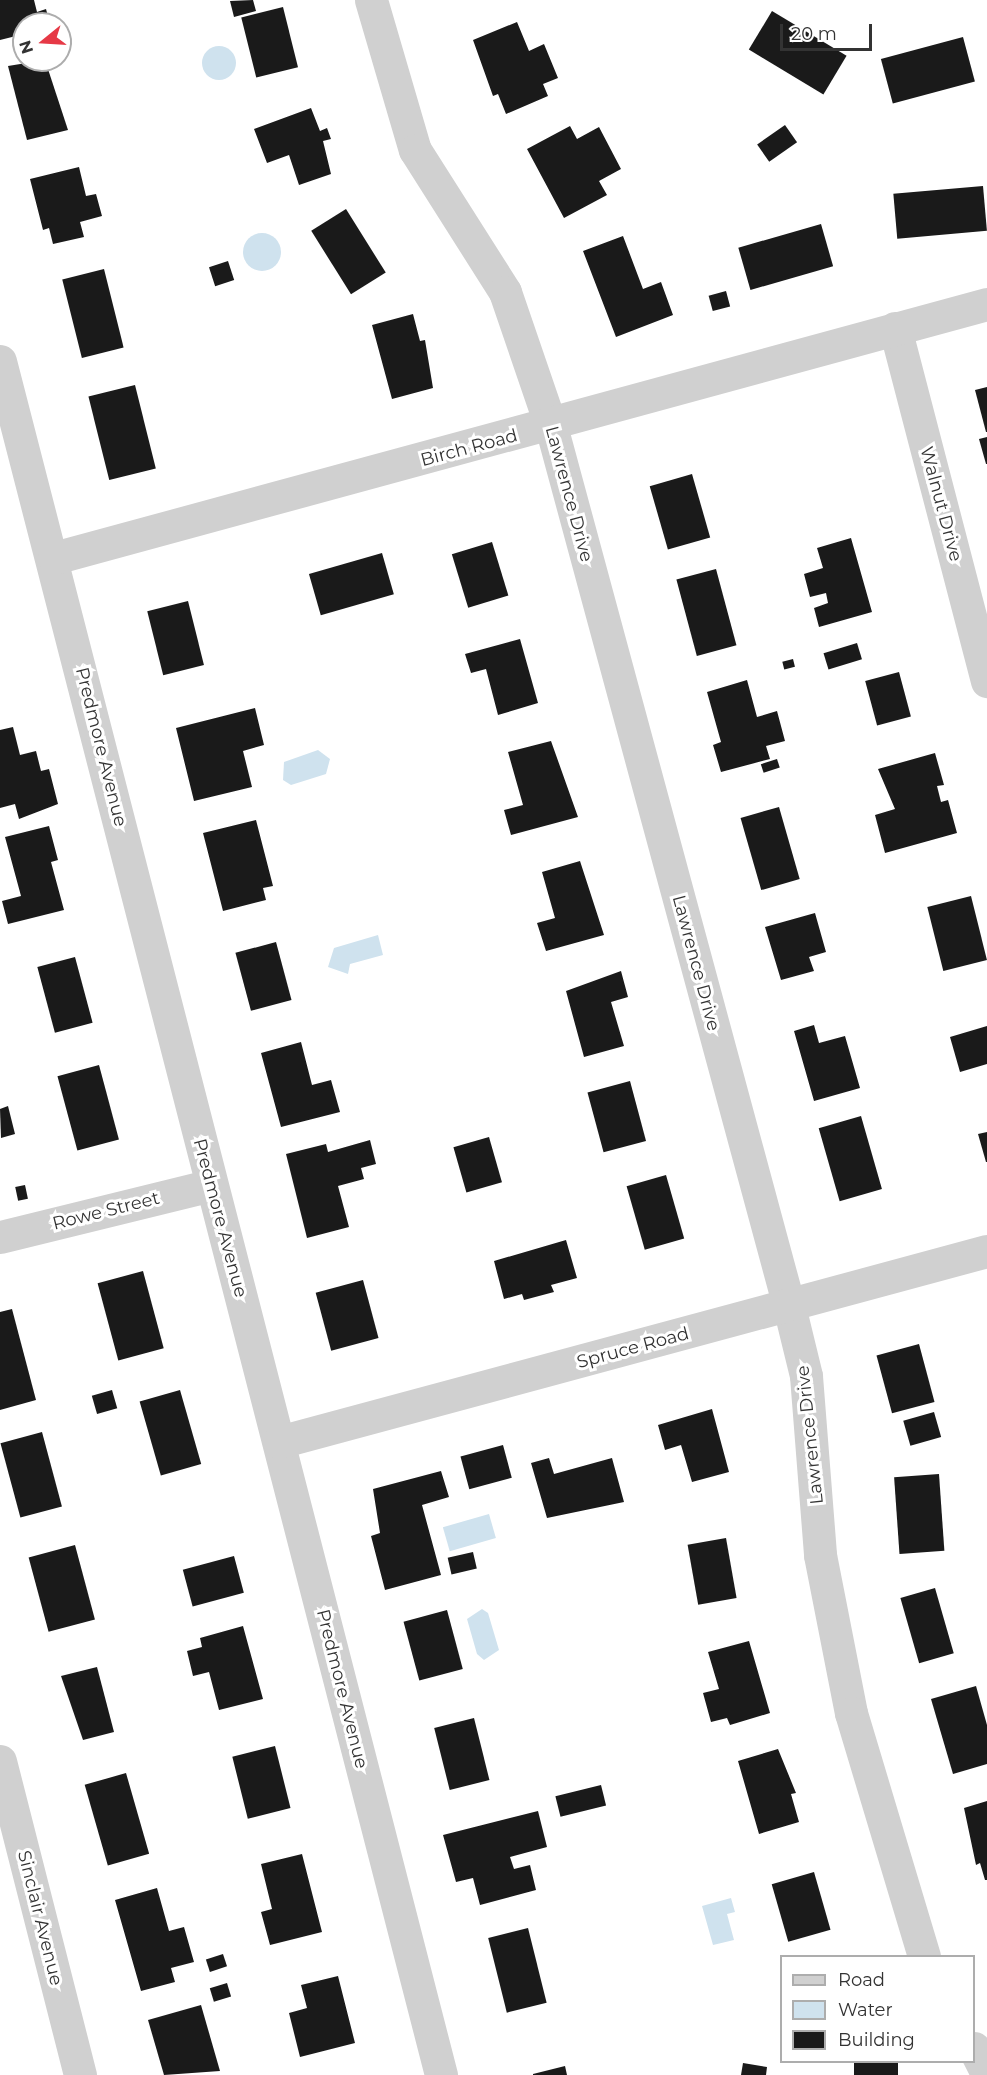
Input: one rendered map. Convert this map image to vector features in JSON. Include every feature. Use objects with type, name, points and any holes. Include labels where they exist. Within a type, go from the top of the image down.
[{"type":"street","name":"Lawrence Drive","points":[[371,0],[415,150],[505,292],[551,426],[789,1306],[808,1388],[820,1555],[851,1713],[924,1955]]},
{"type":"street","name":"Birch Road","points":[[54,558],[551,426],[987,304]]},
{"type":"street","name":"Walnut Drive","points":[[895,328],[987,681]]},
{"type":"street","name":"Predmore Avenue","points":[[0,362],[54,558],[211,1185],[441,2075]]},
{"type":"street","name":"Rowe Street","points":[[0,1237],[211,1185]]},
{"type":"street","name":"Spruce Road","points":[[279,1442],[987,1251]]},
{"type":"street","name":"Sinclair Avenue","points":[[0,1761],[80,2075]]},
{"type":"street","points":[[975,2050],[987,2074]]},
{"type":"water","points":[[219,46],[231,51],[236,63],[231,75],[219,80],[207,75],[202,63],[207,51]]},
{"type":"water","points":[[262,233],[275,239],[281,252],[275,265],[262,271],[249,265],[243,252],[249,239]]},
{"type":"water","points":[[318,750],[330,759],[326,774],[291,785],[283,780],[284,762]]},
{"type":"water","points":[[378,935],[383,955],[350,964],[348,974],[328,967],[334,948]]},
{"type":"water","points":[[489,1514],[496,1538],[450,1551],[443,1527]]},
{"type":"water","points":[[482,1609],[488,1613],[499,1650],[484,1660],[477,1654],[467,1619]]},
{"type":"water","points":[[731,1898],[735,1912],[727,1914],[734,1940],[713,1945],[702,1906]]},
{"type":"building","points":[[0,0],[34,0],[37,12],[12,12],[12,37],[0,40]]},
{"type":"building","points":[[253,0],[256,11],[234,17],[230,1]]},
{"type":"building","points":[[283,7],[298,67],[256,78],[241,17]]},
{"type":"building","points":[[772,11],[847,56],[823,94],[749,50]]},
{"type":"building","points":[[517,22],[529,51],[544,44],[558,78],[543,84],[548,96],[506,114],[498,94],[493,96],[473,40]]},
{"type":"building","points":[[963,37],[975,81],[893,103],[881,59]]},
{"type":"building","points":[[12,65],[12,72],[49,72],[68,130],[27,140],[8,66]]},
{"type":"building","points":[[311,108],[320,131],[327,128],[331,139],[323,141],[331,174],[299,185],[289,155],[267,163],[254,129]]},
{"type":"building","points":[[785,125],[797,142],[769,162],[757,145]]},
{"type":"building","points":[[570,126],[577,139],[599,127],[621,169],[599,181],[607,195],[564,218],[527,149]]},
{"type":"building","points":[[79,167],[86,196],[96,194],[102,216],[80,222],[84,237],[53,244],[49,228],[43,230],[30,179]]},
{"type":"building","points":[[983,186],[987,231],[897,239],[893,194]]},
{"type":"building","points":[[346,209],[386,273],[351,294],[311,231]]},
{"type":"building","points":[[821,224],[833,266],[750,290],[738,248]]},
{"type":"building","points":[[623,236],[643,289],[661,282],[673,315],[616,337],[583,251]]},
{"type":"building","points":[[228,261],[234,280],[215,286],[209,267]]},
{"type":"building","points":[[104,269],[124,348],[82,358],[62,279]]},
{"type":"building","points":[[726,291],[730,306],[713,311],[709,296]]},
{"type":"building","points":[[413,314],[420,341],[425,340],[433,388],[392,399],[372,325]]},
{"type":"building","points":[[135,385],[156,468],[109,480],[88,397]]},
{"type":"building","points":[[987,387],[987,432],[986,432],[975,390]]},
{"type":"building","points":[[987,437],[987,464],[986,464],[979,439]]},
{"type":"building","points":[[692,474],[710,537],[668,550],[650,486]]},
{"type":"building","points":[[851,538],[872,612],[819,627],[814,608],[828,603],[826,593],[810,597],[804,574],[823,568],[817,548]]},
{"type":"building","points":[[492,542],[508,596],[468,608],[452,554]]},
{"type":"building","points":[[382,553],[394,594],[321,615],[309,574]]},
{"type":"building","points":[[716,569],[736,645],[697,656],[676,580]]},
{"type":"building","points":[[188,601],[204,665],[163,675],[147,611]]},
{"type":"building","points":[[520,639],[538,703],[498,715],[486,669],[471,673],[465,654]]},
{"type":"building","points":[[857,643],[862,659],[828,669],[824,653]]},
{"type":"building","points":[[793,659],[795,667],[784,669],[782,662]]},
{"type":"building","points":[[899,672],[911,716],[877,725],[865,681]]},
{"type":"building","points":[[747,680],[757,717],[777,711],[785,741],[766,746],[770,759],[721,772],[713,745],[721,742],[707,692]]},
{"type":"building","points":[[255,708],[264,745],[243,751],[252,787],[194,801],[176,728]]},
{"type":"building","points":[[13,727],[20,755],[36,751],[41,771],[49,769],[58,804],[19,819],[15,804],[0,808],[0,730]]},
{"type":"building","points":[[551,741],[578,817],[511,835],[504,810],[523,805],[508,752]]},
{"type":"building","points":[[935,753],[944,785],[937,786],[941,802],[948,800],[957,833],[885,853],[875,815],[895,809],[878,769]]},
{"type":"building","points":[[777,759],[780,768],[764,773],[761,764]]},
{"type":"building","points":[[779,807],[800,879],[761,890],[741,818]]},
{"type":"building","points":[[256,820],[273,886],[263,888],[266,900],[223,911],[203,833]]},
{"type":"building","points":[[49,826],[58,860],[51,862],[64,910],[8,924],[2,901],[21,896],[5,837]]},
{"type":"building","points":[[580,861],[604,935],[546,951],[537,923],[555,918],[542,872]]},
{"type":"building","points":[[971,896],[987,960],[943,971],[927,907]]},
{"type":"building","points":[[815,913],[826,952],[809,957],[814,971],[781,980],[765,927]]},
{"type":"building","points":[[276,942],[292,1000],[251,1011],[235,953]]},
{"type":"building","points":[[75,957],[93,1023],[55,1033],[37,967]]},
{"type":"building","points":[[621,971],[628,997],[611,1002],[624,1046],[584,1057],[566,991]]},
{"type":"building","points":[[814,1025],[819,1043],[845,1036],[860,1088],[814,1101],[794,1031]]},
{"type":"building","points":[[987,1026],[987,1064],[960,1072],[950,1037]]},
{"type":"building","points":[[301,1042],[312,1085],[331,1080],[340,1112],[281,1127],[261,1053]]},
{"type":"building","points":[[99,1065],[119,1139],[77,1151],[57,1076]]},
{"type":"building","points":[[630,1081],[646,1141],[604,1152],[587,1092]]},
{"type":"building","points":[[8,1106],[15,1134],[1,1138],[0,1109]]},
{"type":"building","points":[[861,1116],[882,1189],[840,1201],[819,1128]]},
{"type":"building","points":[[987,1132],[987,1162],[986,1162],[978,1134]]},
{"type":"building","points":[[489,1137],[502,1182],[466,1192],[453,1147]]},
{"type":"building","points":[[370,1140],[376,1164],[361,1168],[364,1179],[338,1186],[349,1227],[307,1238],[286,1154],[326,1144],[328,1152]]},
{"type":"building","points":[[666,1175],[684,1238],[645,1250],[627,1186]]},
{"type":"building","points":[[25,1185],[28,1199],[18,1201],[15,1187]]},
{"type":"building","points":[[566,1240],[577,1278],[551,1285],[554,1292],[524,1300],[522,1294],[504,1299],[494,1261]]},
{"type":"building","points":[[143,1271],[164,1348],[118,1360],[98,1283]]},
{"type":"building","points":[[363,1280],[379,1338],[331,1351],[316,1293]]},
{"type":"building","points":[[12,1309],[36,1400],[0,1410],[0,1312]]},
{"type":"building","points":[[919,1344],[935,1402],[892,1413],[876,1355]]},
{"type":"building","points":[[112,1390],[117,1408],[97,1414],[92,1396]]},
{"type":"building","points":[[180,1390],[201,1464],[161,1476],[140,1402]]},
{"type":"building","points":[[712,1409],[729,1472],[692,1482],[681,1445],[665,1450],[658,1425]]},
{"type":"building","points":[[934,1412],[941,1437],[910,1446],[903,1421]]},
{"type":"building","points":[[42,1432],[62,1506],[20,1518],[0,1443]]},
{"type":"building","points":[[503,1445],[512,1478],[469,1489],[460,1456]]},
{"type":"building","points":[[549,1458],[554,1474],[612,1458],[624,1502],[547,1518],[531,1463]]},
{"type":"building","points":[[441,1471],[449,1497],[422,1505],[441,1575],[385,1590],[371,1536],[380,1533],[373,1489]]},
{"type":"building","points":[[939,1474],[944,1551],[899,1554],[894,1477]]},
{"type":"building","points":[[726,1538],[737,1598],[698,1605],[688,1545]]},
{"type":"building","points":[[75,1545],[95,1619],[49,1632],[29,1557]]},
{"type":"building","points":[[473,1552],[477,1569],[451,1574],[448,1558]]},
{"type":"building","points":[[234,1556],[244,1593],[193,1606],[183,1570]]},
{"type":"building","points":[[935,1588],[954,1653],[919,1663],[900,1598]]},
{"type":"building","points":[[447,1610],[463,1669],[419,1681],[404,1622]]},
{"type":"building","points":[[243,1626],[263,1699],[219,1710],[209,1672],[193,1676],[187,1651],[202,1647],[200,1638]]},
{"type":"building","points":[[749,1641],[770,1713],[730,1725],[727,1718],[711,1722],[703,1693],[719,1689],[708,1652]]},
{"type":"building","points":[[97,1667],[114,1732],[83,1740],[61,1676]]},
{"type":"building","points":[[976,1686],[987,1725],[987,1764],[953,1774],[931,1699]]},
{"type":"building","points":[[474,1718],[489,1780],[450,1790],[434,1728]]},
{"type":"building","points":[[275,1746],[290,1808],[248,1819],[232,1757]]},
{"type":"building","points":[[778,1749],[796,1793],[791,1794],[799,1822],[759,1834],[738,1761]]},
{"type":"building","points":[[126,1773],[149,1854],[108,1866],[85,1785]]},
{"type":"building","points":[[601,1785],[606,1805],[560,1817],[555,1796]]},
{"type":"building","points":[[987,1801],[987,1880],[985,1880],[980,1863],[976,1865],[964,1808]]},
{"type":"building","points":[[538,1811],[547,1847],[510,1857],[514,1869],[530,1865],[536,1890],[480,1905],[473,1878],[456,1882],[443,1835]]},
{"type":"building","points":[[302,1854],[322,1932],[270,1945],[261,1912],[272,1909],[261,1864]]},
{"type":"building","points":[[814,1872],[831,1930],[788,1942],[772,1884]]},
{"type":"building","points":[[157,1888],[169,1931],[184,1927],[194,1962],[171,1968],[175,1982],[141,1991],[115,1900]]},
{"type":"building","points":[[528,1928],[547,2003],[507,2013],[488,1938]]},
{"type":"building","points":[[223,1954],[227,1966],[210,1972],[206,1960]]},
{"type":"building","points":[[338,1976],[355,2043],[300,2057],[289,2013],[307,2008],[301,1985]]},
{"type":"building","points":[[227,1983],[231,1996],[214,2002],[210,1988]]},
{"type":"building","points":[[201,2005],[220,2071],[164,2075],[148,2020]]},
{"type":"building","points":[[743,2063],[767,2067],[766,2075],[741,2075]]},
{"type":"building","points":[[854,2063],[898,2063],[898,2075],[854,2075]]},
{"type":"building","points":[[565,2066],[567,2075],[533,2075],[533,2074]]}]
